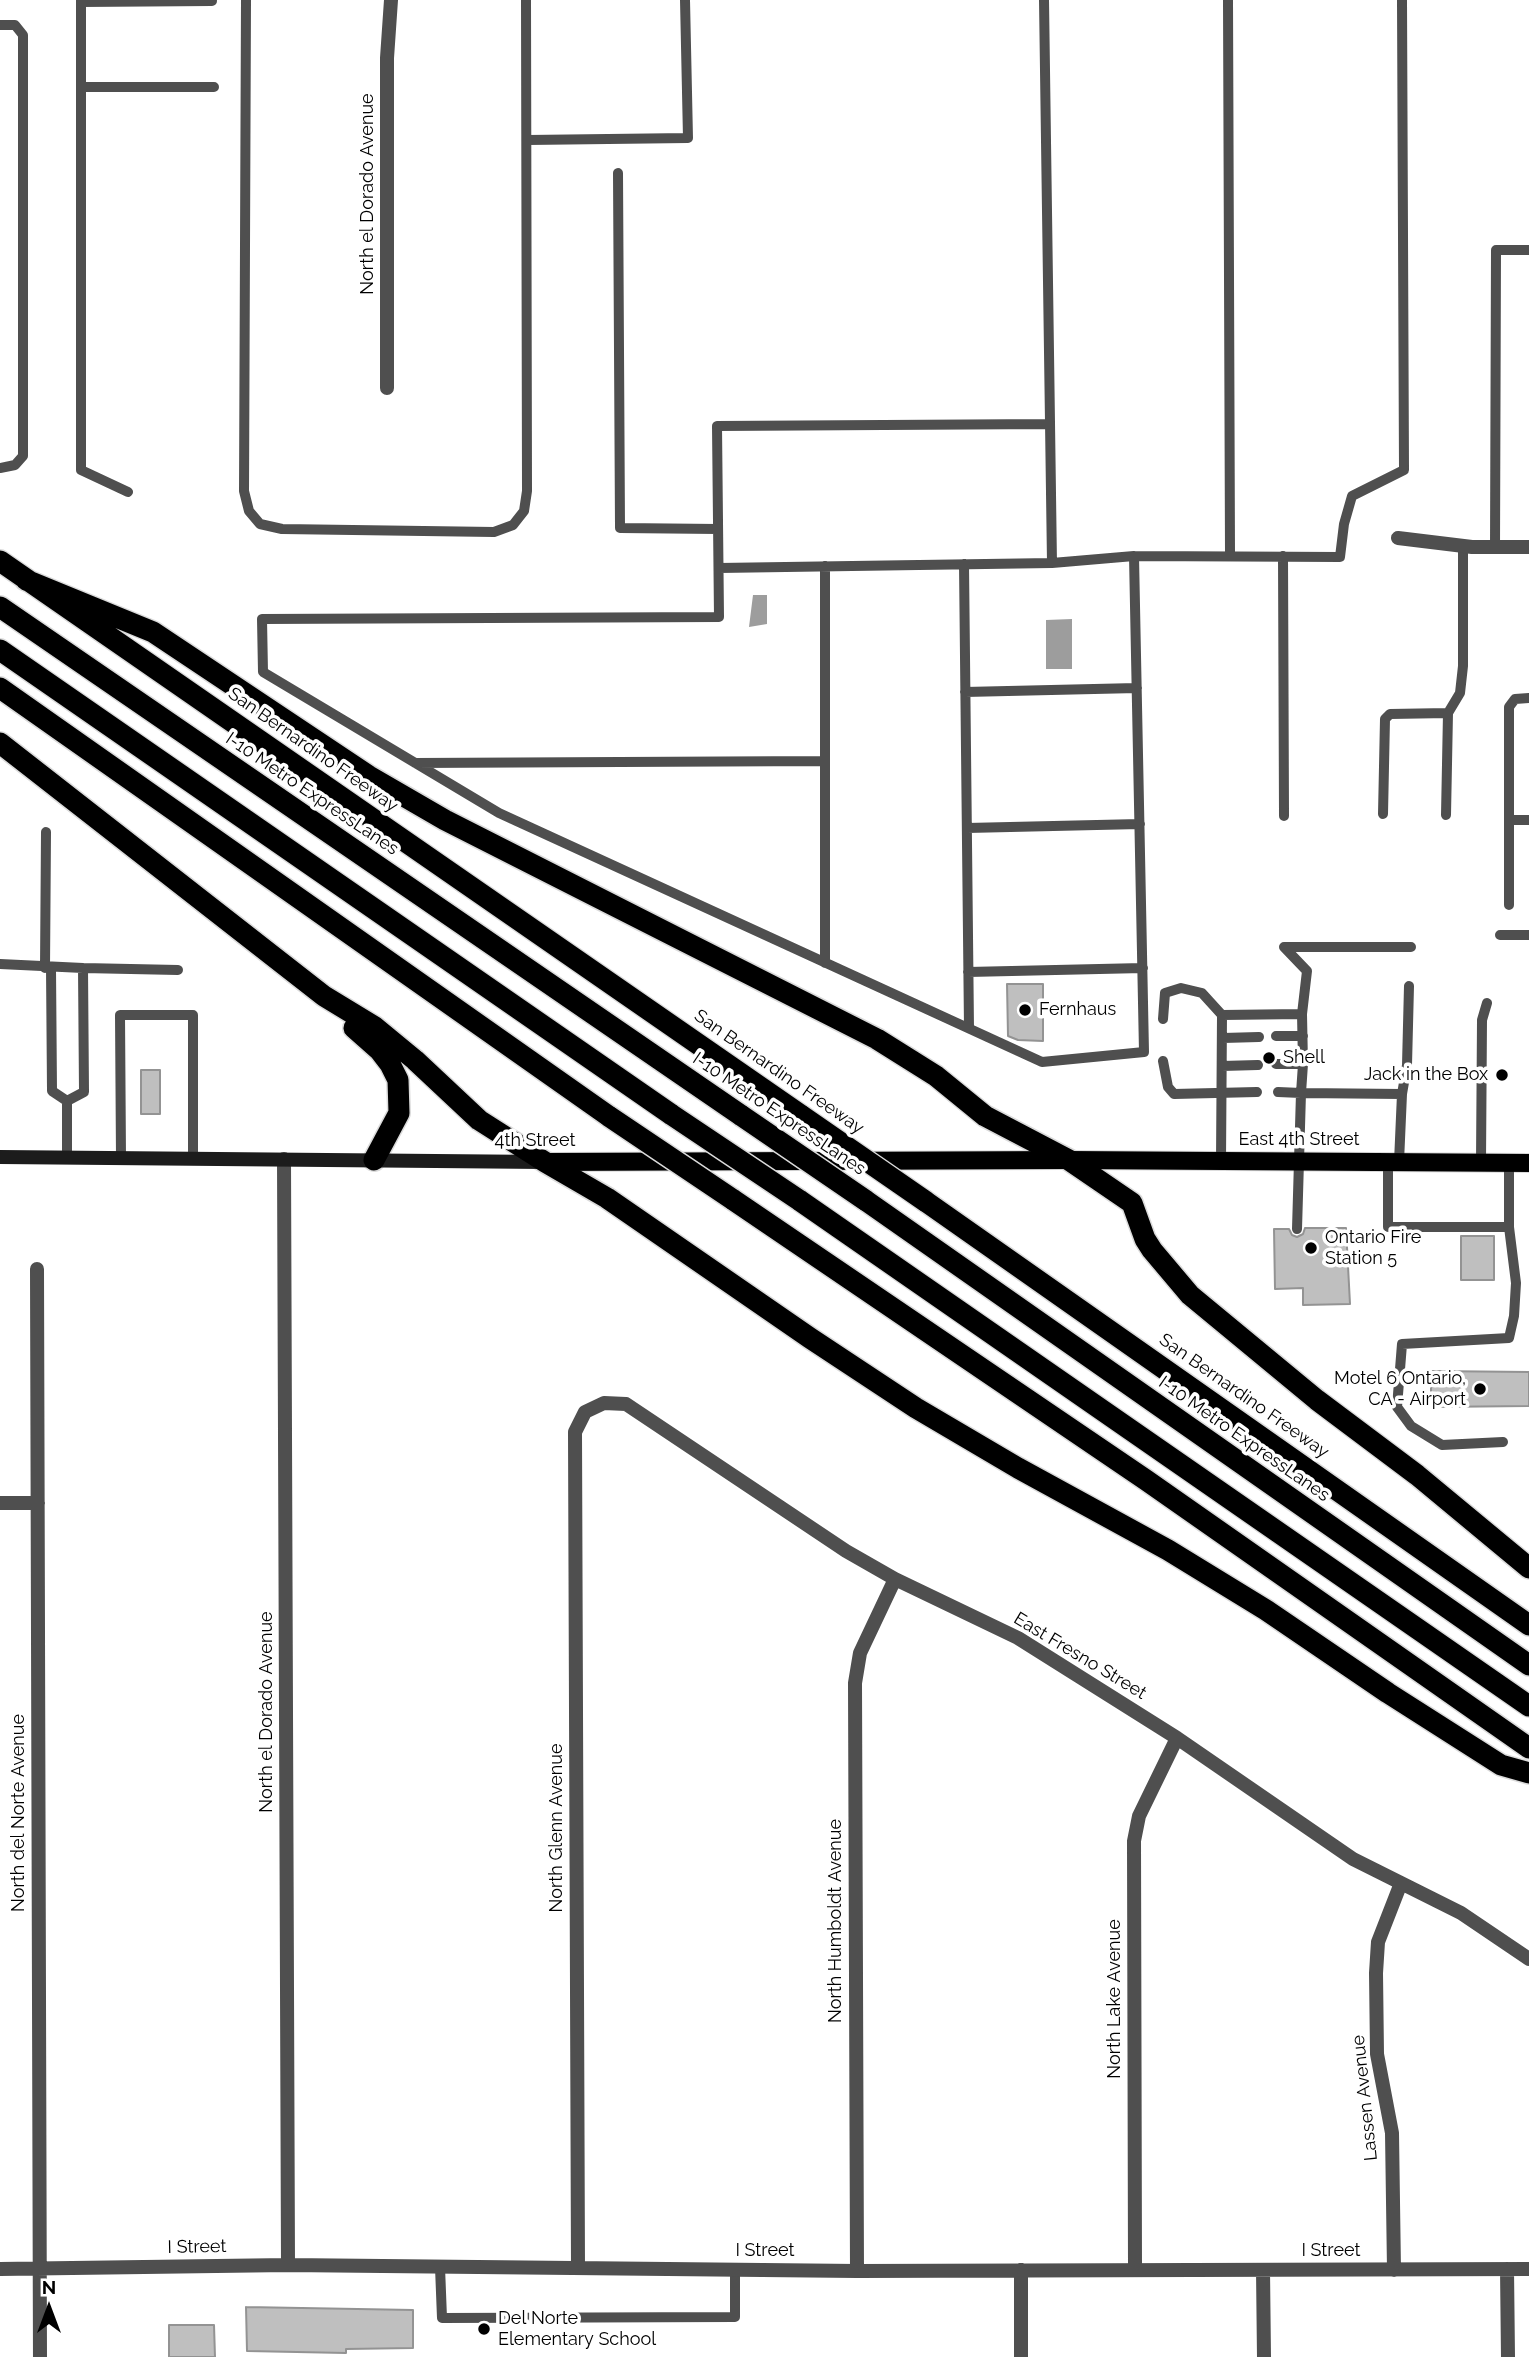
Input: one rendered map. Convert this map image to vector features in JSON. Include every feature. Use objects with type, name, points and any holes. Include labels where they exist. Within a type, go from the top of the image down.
[{"type":"highway","name":"San Bernardino Freeway","points":[[0,561],[925,1201],[1529,1625]]},
{"type":"highway","points":[[26,580],[153,632],[369,776],[445,820],[877,1039],[936,1076],[985,1116],[1069,1160],[1132,1203],[1145,1239],[1190,1295],[1317,1400],[1417,1475],[1529,1568]]},
{"type":"highway","name":"I-10 Metro ExpressLanes","points":[[0,607],[865,1200],[1529,1665]]},
{"type":"highway","points":[[0,650],[1529,1706]]},
{"type":"highway","points":[[0,688],[610,1117],[1157,1488],[1529,1748]]},
{"type":"highway","points":[[0,743],[324,996],[375,1027],[479,1120],[545,1163],[607,1198],[916,1408],[1018,1468],[1168,1550],[1266,1610],[1388,1693],[1501,1765],[1529,1773]]},
{"type":"highway","points":[[324,996],[339,1014],[380,1051],[390,1063],[398,1080],[399,1113],[374,1160]]},
{"type":"main road","name":"4th Street","points":[[0,1157],[545,1163],[1069,1160]]},
{"type":"main road","name":"East 4th Street","points":[[1069,1160],[1529,1163]]},
{"type":"street","name":"North el Dorado Avenue","points":[[387,388],[387,58],[391,0]]},
{"type":"street","points":[[1398,538],[1463,546],[1529,547]]},
{"type":"street","name":"North el Dorado Avenue","points":[[284,1159],[288,2265]]},
{"type":"street","name":"North del Norte Avenue","points":[[37,1269],[40,2357]]},
{"type":"street","name":"East Fresno Street","points":[[604,1403],[626,1404],[846,1551],[895,1579],[1018,1638],[1177,1738],[1353,1859],[1461,1913],[1529,1959]]},
{"type":"street","name":"North Glenn Avenue","points":[[578,2268],[575,1432],[585,1412],[604,1403]]},
{"type":"street","points":[[0,1503],[38,1503]]},
{"type":"street","name":"North Humboldt Avenue","points":[[857,2271],[855,1683],[860,1653],[895,1579]]},
{"type":"street","name":"North Lake Avenue","points":[[1135,2270],[1134,1841],[1139,1816],[1177,1738]]},
{"type":"street","name":"Lassen Avenue","points":[[1394,2270],[1392,2133],[1377,2054],[1376,1973],[1378,1942],[1401,1883]]},
{"type":"street","name":"I Street","points":[[0,2269],[288,2265],[857,2271],[1529,2269]]},
{"type":"street","points":[[1507,2269],[1508,2357]]},
{"type":"street","points":[[1021,2270],[1021,2357]]},
{"type":"street","points":[[1263,2270],[1264,2357]]},
{"type":"lane","points":[[246,0],[244,491],[249,511],[260,524],[282,529],[494,533],[513,525],[524,511],[527,491],[526,0]]},
{"type":"lane","points":[[528,140],[688,138],[685,0]]},
{"type":"lane","points":[[1044,0],[1052,563]]},
{"type":"lane","points":[[1228,0],[1230,555]]},
{"type":"lane","points":[[719,568],[1052,563],[1134,555],[1340,556],[1344,524],[1352,496],[1404,470],[1402,0]]},
{"type":"lane","points":[[128,492],[81,470],[80,1],[212,1]]},
{"type":"lane","points":[[0,25],[15,25],[23,35],[23,456],[15,465],[0,468]]},
{"type":"lane","points":[[80,87],[214,87]]},
{"type":"lane","points":[[618,173],[620,528],[718,529]]},
{"type":"lane","points":[[1495,547],[1496,250],[1529,250]]},
{"type":"lane","points":[[1050,424],[717,426],[719,617],[262,619],[263,673],[499,813],[1042,1062],[1144,1052],[1134,555]]},
{"type":"lane","points":[[1446,816],[1448,713],[1460,693],[1464,666],[1463,546]]},
{"type":"lane","points":[[1283,556],[1284,816]]},
{"type":"lane","points":[[964,564],[969,1028]]},
{"type":"lane","points":[[825,566],[825,962]]},
{"type":"lane","points":[[965,692],[1137,688]]},
{"type":"lane","points":[[1509,905],[1509,707],[1515,699],[1529,698]]},
{"type":"lane","points":[[1383,814],[1385,719],[1390,714],[1448,713]]},
{"type":"lane","points":[[415,763],[825,761]]},
{"type":"lane","points":[[1509,820],[1529,820]]},
{"type":"lane","points":[[967,828],[1140,824]]},
{"type":"lane","points":[[46,832],[52,1091],[67,1101]]},
{"type":"lane","points":[[1500,935],[1529,935]]},
{"type":"lane","points":[[1297,1228],[1303,1064],[1302,1014],[1307,971],[1284,947],[1411,947]]},
{"type":"lane","points":[[0,964],[48,968],[178,970]]},
{"type":"lane","points":[[67,1101],[84,1092],[83,968]]},
{"type":"lane","points":[[968,972],[1143,968]]},
{"type":"lane","points":[[1409,986],[1407,1065],[1393,1162],[1388,1227],[1509,1227]]},
{"type":"lane","points":[[1163,1020],[1165,993],[1181,988],[1202,993],[1222,1015],[1222,1161]]},
{"type":"lane","points":[[1481,1163],[1482,1020],[1487,1003]]},
{"type":"lane","points":[[1222,1015],[1302,1014]]},
{"type":"lane","points":[[121,1158],[120,1015],[193,1015],[193,1158]]},
{"type":"lane","points":[[1276,1036],[1303,1036]]},
{"type":"lane","points":[[1223,1038],[1259,1037]]},
{"type":"lane","points":[[1163,1061],[1168,1087],[1174,1094],[1257,1092]]},
{"type":"lane","points":[[1276,1064],[1303,1064]]},
{"type":"lane","points":[[1222,1066],[1258,1065]]},
{"type":"lane","points":[[1278,1092],[1402,1094]]},
{"type":"lane","points":[[67,1101],[67,1156]]},
{"type":"lane","points":[[1503,1442],[1442,1445],[1411,1426],[1397,1406],[1402,1345],[1509,1338],[1514,1316],[1516,1283],[1509,1227],[1509,1163]]},
{"type":"lane","points":[[440,2267],[442,2318],[735,2317],[735,2270]]},
{"type":"shaded area","points":[[753,595],[767,595],[767,624],[749,627]]},
{"type":"shaded area","points":[[1072,619],[1072,669],[1046,669],[1046,620]]},
{"type":"building","name":"Fernhaus","points":[[1007,984],[1043,984],[1043,1041],[1018,1040],[1008,1036]]},
{"type":"building","points":[[141,1070],[160,1070],[160,1114],[141,1114]]},
{"type":"building","name":"Ontario Fire Station 5","points":[[1305,1228],[1346,1228],[1350,1304],[1303,1305],[1303,1288],[1275,1289],[1274,1229],[1289,1229],[1292,1235],[1297,1237],[1303,1234]]},
{"type":"building","points":[[1461,1236],[1494,1236],[1494,1280],[1461,1280]]},
{"type":"building","name":"Motel 6 Ontario, CA - Airport","points":[[1431,1371],[1529,1372],[1529,1406],[1431,1407]]},
{"type":"building","points":[[246,2307],[413,2310],[413,2348],[346,2349],[346,2353],[247,2351]]},
{"type":"building","points":[[169,2325],[214,2325],[215,2357],[169,2357]]},
{"type":"place","name":"Fernhaus","points":[[1025,1010]]},
{"type":"place","name":"Shell","points":[[1269,1058]]},
{"type":"place","name":"Jack in the Box","points":[[1502,1075]]},
{"type":"place","name":"Ontario Fire Station 5","points":[[1311,1248]]},
{"type":"place","name":"Motel 6 Ontario, CA - Airport","points":[[1480,1389]]},
{"type":"place","name":"Del Norte Elementary School","points":[[484,2329]]}]
